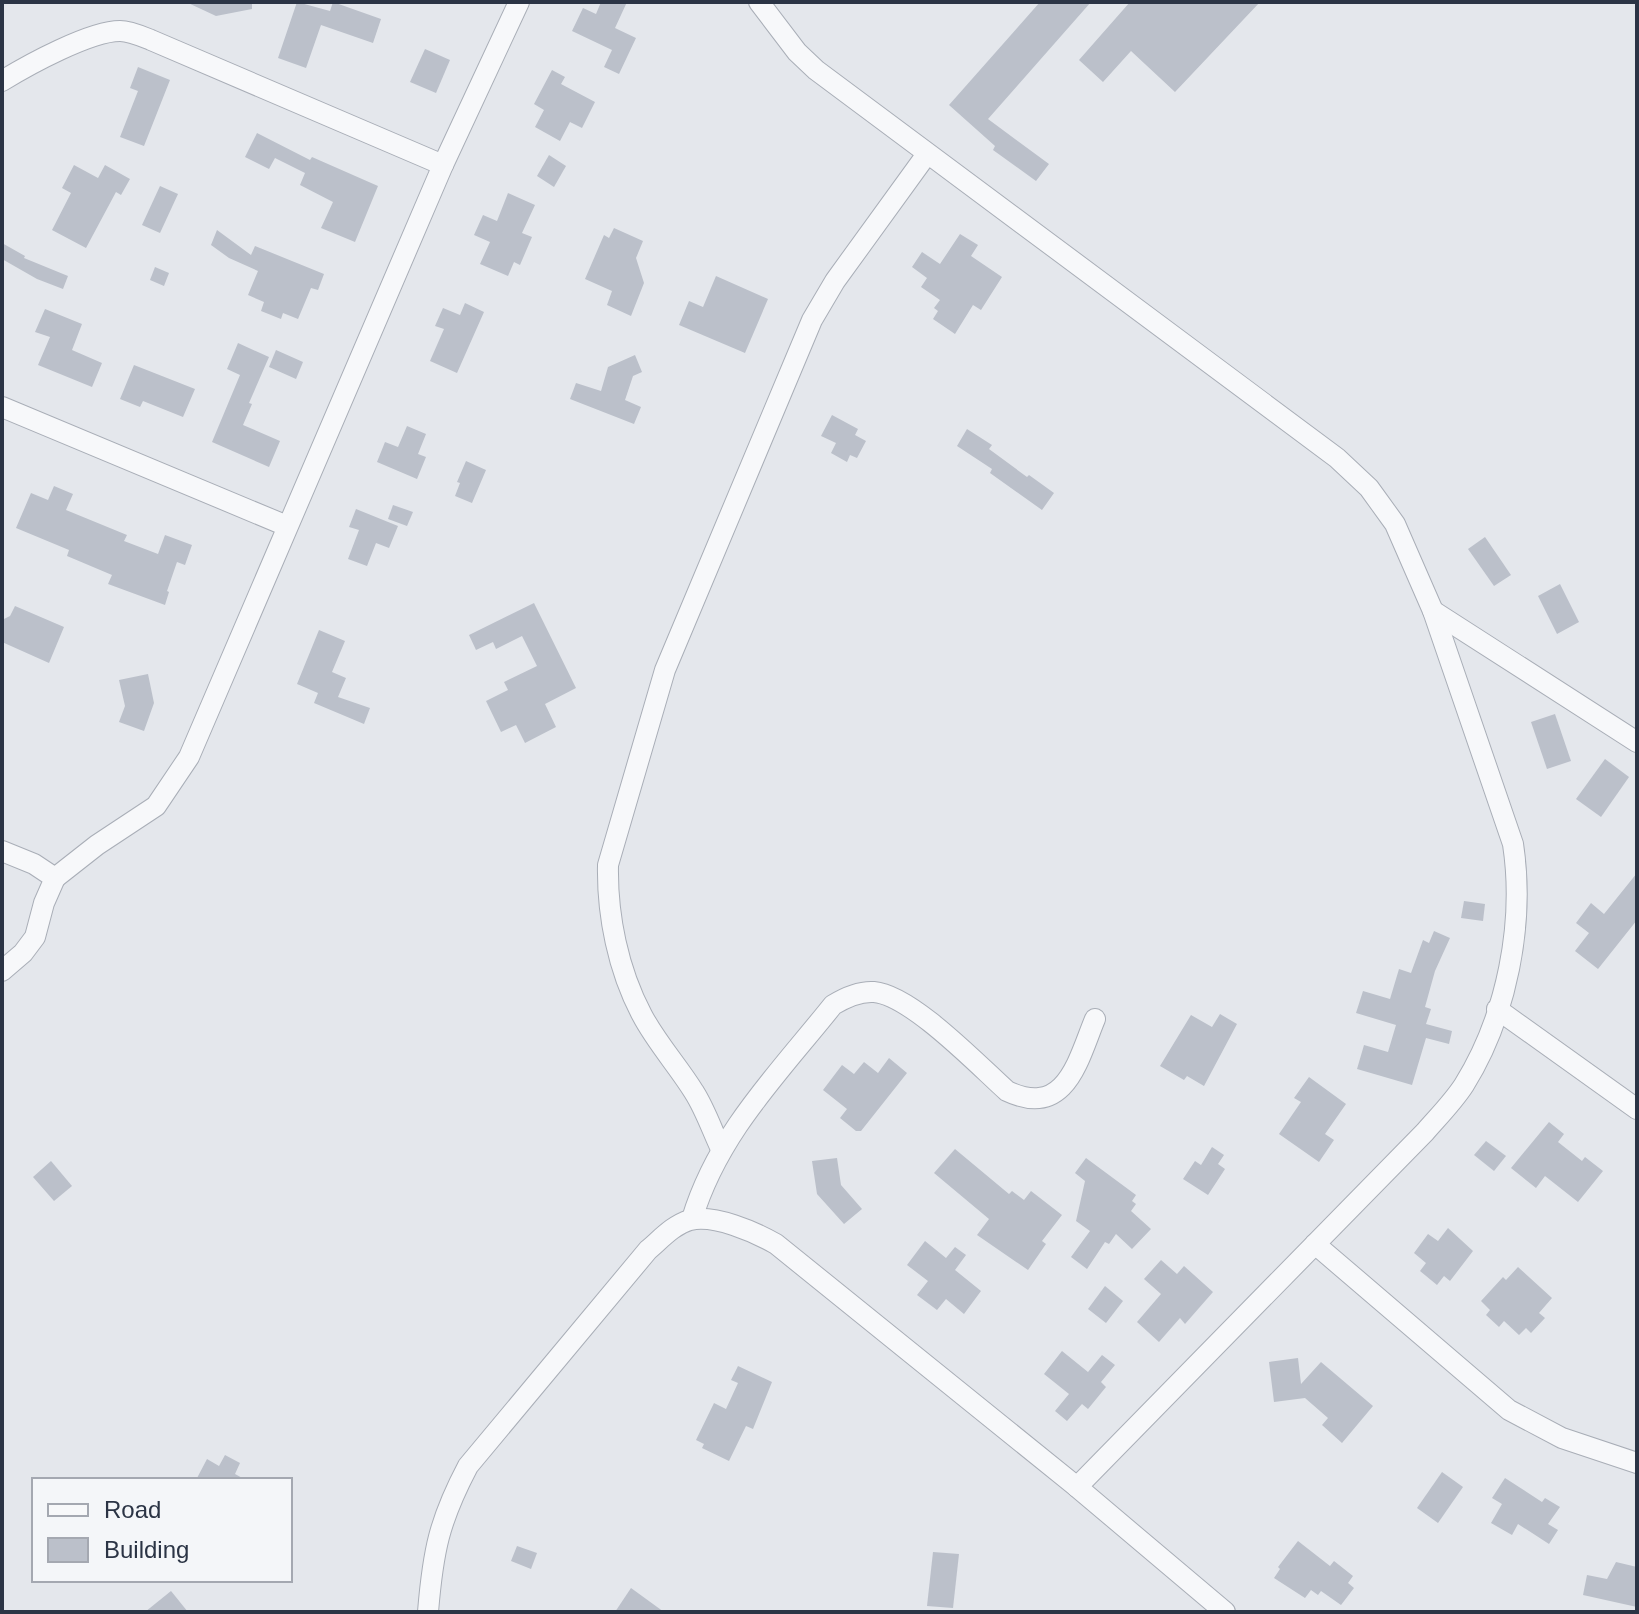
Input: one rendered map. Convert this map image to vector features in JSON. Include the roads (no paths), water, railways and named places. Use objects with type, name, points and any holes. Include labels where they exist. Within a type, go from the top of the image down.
[{"type":"street","points":[[2,971],[23,953],[35,937],[55,878],[97,845],[156,806],[179,776],[443,165],[519,2]]},
{"type":"street","points":[[759,2],[779,31],[806,61],[1356,474],[1395,524],[1433,611],[1513,844],[1517,869],[1513,945],[1497,1009],[1464,1085],[1446,1109],[1077,1487]]},
{"type":"street","points":[[2,81],[73,45],[103,34],[125,31],[443,165]]},
{"type":"street","points":[[721,1149],[697,1096],[643,1017],[630,991],[614,937],[607,895],[608,865],[665,670],[812,320],[835,281],[927,154]]},
{"type":"street","points":[[2,407],[287,526]]},
{"type":"street","points":[[1433,611],[1637,742]]},
{"type":"street","points":[[2,851],[34,864],[55,878]]},
{"type":"street","points":[[692,1219],[708,1172],[721,1149],[746,1112],[833,1005],[859,993],[889,995],[909,1005],[1007,1091],[1023,1098],[1038,1098],[1059,1090],[1071,1078],[1095,1019]]},
{"type":"street","points":[[1497,1009],[1637,1109]]},
{"type":"street","points":[[428,1612],[436,1542],[450,1500],[468,1466],[648,1250],[672,1228],[692,1219],[735,1225],[756,1232],[776,1244],[1077,1487],[1225,1612]]},
{"type":"street","points":[[1315,1244],[1509,1410],[1562,1438],[1637,1463]]}]
